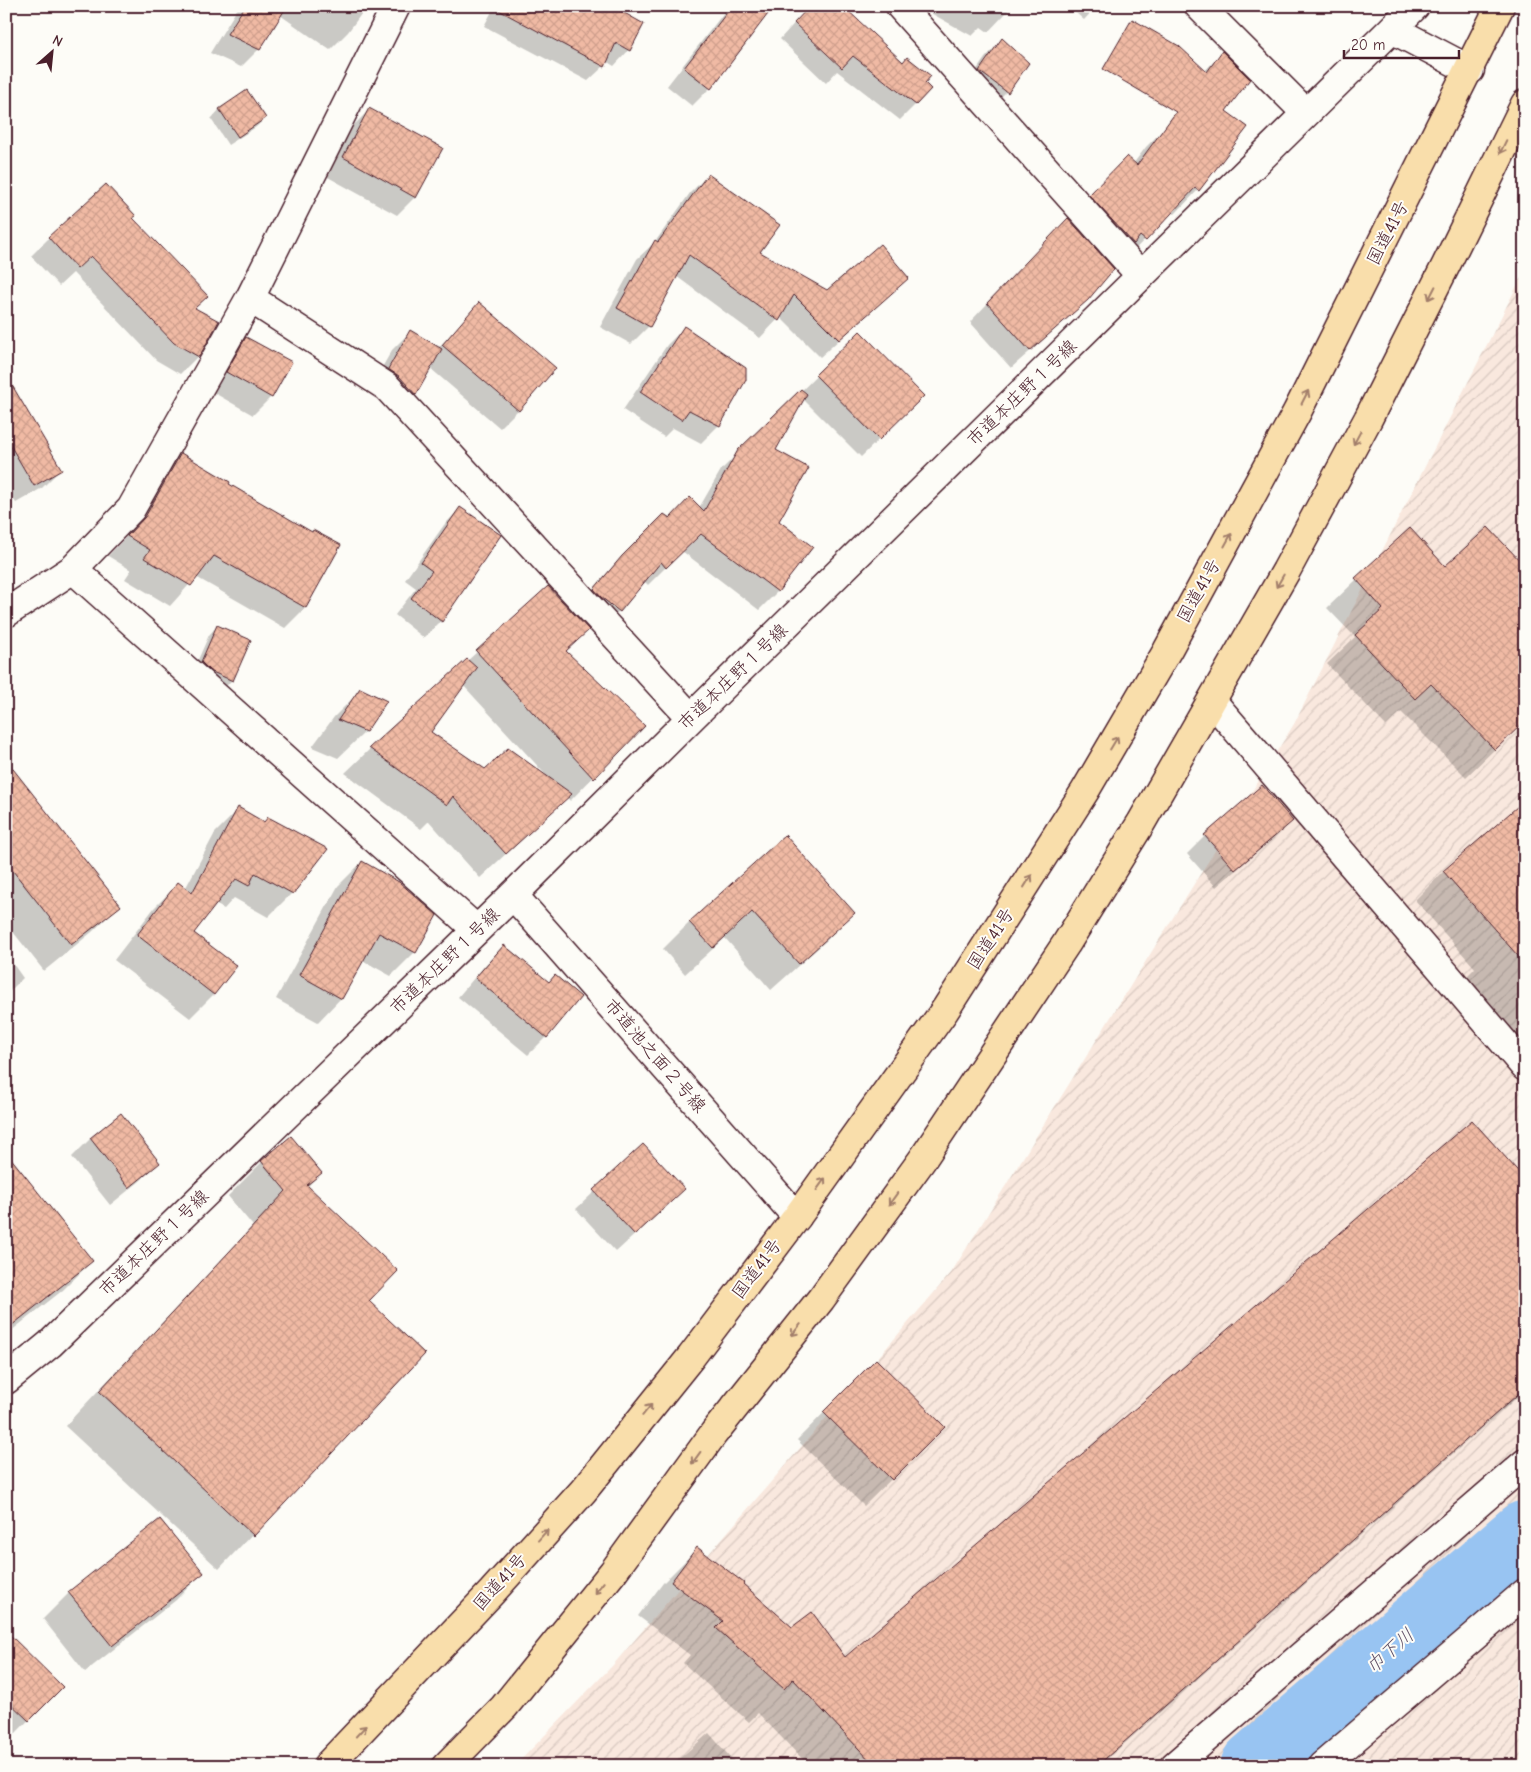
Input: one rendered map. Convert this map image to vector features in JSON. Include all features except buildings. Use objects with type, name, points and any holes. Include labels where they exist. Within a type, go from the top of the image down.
[{"type":"highway","name":"国道41号","points":[[327,1766],[492,1592],[584,1490],[691,1356],[797,1217],[945,1010],[1085,791],[1130,716],[1297,412],[1470,70],[1500,6]]},
{"type":"highway","points":[[446,1766],[504,1707],[613,1572],[714,1434],[821,1299],[922,1160],[1066,944],[1141,823],[1286,571],[1368,419],[1525,104]]},
{"type":"street","points":[[6,613],[73,569],[130,509],[250,298],[396,6]]},
{"type":"street","points":[[900,6],[1141,276]]},
{"type":"street","points":[[1199,6],[1306,113]]},
{"type":"street","name":"市道本庄野１号線","points":[[6,1380],[50,1344],[477,930],[1415,6]]},
{"type":"street","points":[[1392,29],[1470,70]]},
{"type":"street","points":[[250,298],[386,387],[691,718]]},
{"type":"street","points":[[73,569],[477,930]]},
{"type":"street","points":[[1212,701],[1525,1067]]},
{"type":"street","name":"市道池之面２号線","points":[[513,894],[797,1217]]},
{"type":"street","points":[[1174,1766],[1525,1464]]},
{"type":"street","points":[[1322,1766],[1525,1593]]},
{"type":"shaded area","points":[[1525,270],[1525,1766],[515,1766],[613,1665],[951,1273],[1294,724]]},
{"type":"waterway","name":"巾下川","points":[[1255,1766],[1525,1535]]}]
